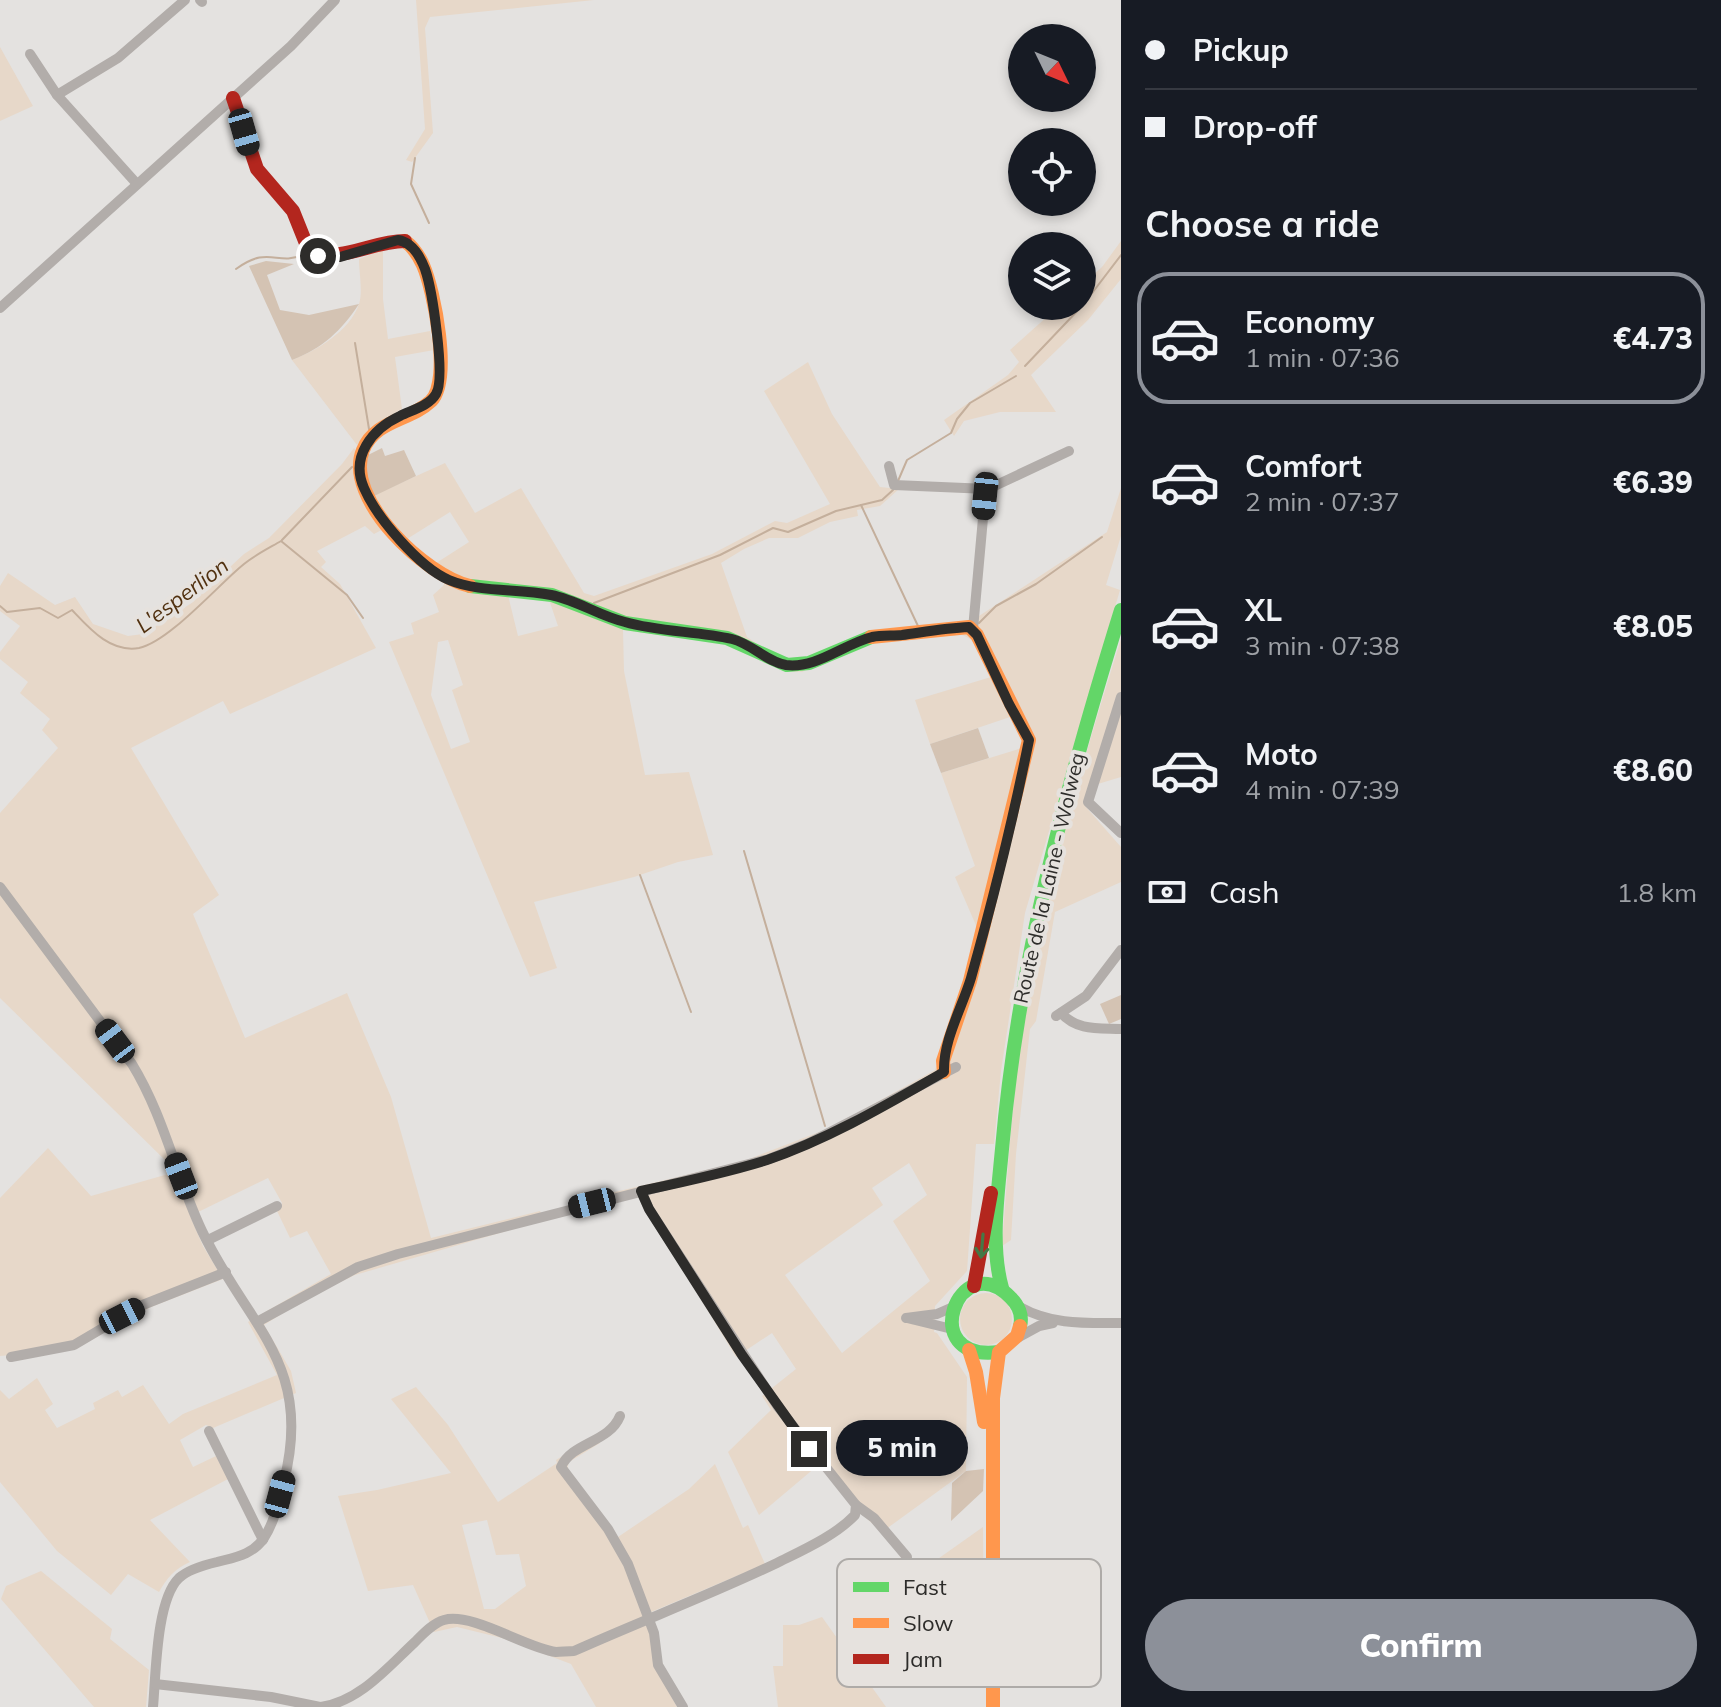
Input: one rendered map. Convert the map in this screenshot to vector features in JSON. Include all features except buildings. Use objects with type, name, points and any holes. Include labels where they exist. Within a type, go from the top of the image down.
[{"type":"main road","points":[[233,98],[257,169],[293,211],[309,251],[318,256],[340,257],[398,240],[406,241],[425,269],[439,352],[439,391],[431,401],[397,417],[372,436],[364,448],[358,470],[369,498],[386,522],[417,557],[447,579],[477,587],[550,594],[623,622],[734,640],[786,665],[814,661],[872,637],[959,627],[973,629],[1029,740],[970,981],[947,1047],[950,1069]]},
{"type":"main road","name":"Route de la Laine - Wolweg","points":[[1002,1288],[997,1270],[1001,1151],[1017,1018],[1047,869],[1082,737],[1121,610]]},
{"type":"main road","name":"Route de la Laine - Wolweg","points":[[974,1286],[982,1251],[983,1220],[1001,1151]]},
{"type":"main road","points":[[985,1284],[1002,1288],[1018,1305],[1021,1323],[1015,1339],[999,1352],[989,1355],[969,1350],[956,1338],[952,1329],[953,1307],[961,1294],[974,1286],[985,1284]]},
{"type":"main road","points":[[969,1350],[993,1460]]},
{"type":"main road","points":[[993,1559],[993,1396],[999,1352]]},
{"type":"street","points":[[57,95],[118,58],[185,0]]},
{"type":"street","points":[[0,308],[291,46],[335,0]]},
{"type":"street","points":[[30,54],[57,95],[137,184]]},
{"type":"street","points":[[889,466],[894,485],[988,489],[1069,451]]},
{"type":"street","points":[[973,629],[988,489]]},
{"type":"street","points":[[1121,697],[1088,802],[1121,833]]},
{"type":"street","points":[[0,887],[148,1089],[208,1240],[280,1362],[291,1404],[291,1450],[275,1515],[263,1540],[246,1555],[193,1569],[180,1576],[170,1588],[163,1608],[153,1707]]},
{"type":"street","points":[[1121,950],[1086,996],[1059,1014],[1075,1026],[1121,1029]]},
{"type":"street","points":[[257,1322],[358,1267],[769,1159],[835,1130],[950,1069]]},
{"type":"street","points":[[641,1191],[649,1209],[742,1355],[795,1430],[856,1505],[874,1518],[907,1557]]},
{"type":"street","points":[[208,1240],[277,1206]]},
{"type":"street","points":[[11,1357],[74,1345],[140,1306],[226,1272]]},
{"type":"street","points":[[1018,1305],[1030,1313],[1057,1322]]},
{"type":"street","points":[[952,1329],[906,1318],[937,1314],[953,1307]]},
{"type":"street","points":[[1015,1339],[1039,1326],[1057,1322],[1121,1323]]},
{"type":"street","points":[[620,1416],[616,1426],[607,1434],[568,1457],[561,1467],[608,1529],[628,1564],[654,1633],[658,1665],[683,1707]]},
{"type":"street","points":[[209,1431],[263,1540]]},
{"type":"street","points":[[155,1684],[271,1697],[320,1707],[338,1704],[355,1695],[444,1619],[456,1619],[554,1652],[574,1651],[797,1553],[847,1524],[855,1515],[856,1505]]},
{"type":"shaded area","points":[[416,0],[594,0],[430,17],[425,28],[433,133],[412,162],[406,160],[425,129]]},
{"type":"shaded area","points":[[0,47],[33,106],[0,121]]},
{"type":"shaded area","points":[[1121,241],[1121,279],[1096,310],[1096,272]]},
{"type":"shaded area","points":[[383,250],[383,299],[388,339],[430,331],[434,350],[395,357],[402,409],[377,423],[357,445],[292,360],[321,345],[348,323],[360,299],[359,259]]},
{"type":"shaded area","points":[[266,261],[294,264],[267,275],[280,310],[309,315],[359,304],[330,338],[292,360],[249,266]]},
{"type":"shaded area","points":[[1043,320],[1088,320],[1031,375],[1056,412],[1000,412],[964,421],[954,436],[944,420],[1008,375],[1019,362],[1010,350]]},
{"type":"shaded area","points":[[808,362],[832,414],[880,487],[899,489],[880,506],[857,510],[858,516],[830,522],[798,538],[769,538],[721,563],[747,637],[781,660],[797,661],[818,653],[823,661],[802,672],[783,671],[734,645],[623,630],[624,671],[645,775],[689,772],[713,855],[534,902],[557,968],[530,977],[389,642],[414,634],[411,623],[439,612],[433,595],[443,586],[449,574],[433,565],[469,542],[450,512],[407,539],[393,524],[374,534],[365,526],[317,551],[326,562],[321,567],[340,584],[376,648],[230,714],[223,701],[131,748],[219,895],[193,914],[245,1038],[347,993],[391,1097],[431,1238],[540,1211],[544,1220],[355,1275],[305,1299],[264,1325],[291,1371],[296,1393],[213,1428],[206,1425],[180,1440],[193,1467],[216,1456],[228,1479],[150,1520],[190,1562],[172,1574],[159,1592],[128,1574],[111,1595],[57,1551],[0,1482],[0,1390],[9,1399],[37,1378],[53,1404],[45,1410],[57,1428],[95,1409],[93,1403],[118,1390],[122,1397],[143,1385],[169,1424],[183,1414],[277,1375],[248,1322],[331,1274],[307,1231],[290,1238],[277,1211],[282,1203],[268,1178],[190,1216],[203,1246],[223,1279],[151,1307],[110,1330],[107,1324],[72,1344],[0,1356],[0,1198],[48,1148],[91,1196],[172,1173],[167,1162],[0,998],[0,813],[58,748],[42,730],[50,719],[20,693],[28,682],[0,659],[0,652],[20,626],[0,611],[0,586],[8,573],[55,605],[75,597],[93,624],[128,636],[143,634],[190,604],[244,554],[269,538],[354,448],[372,496],[445,463],[475,513],[521,488],[584,593],[594,596],[712,554],[775,521],[787,523],[830,504],[764,391]],"holes":[[[506,587],[546,591],[558,626],[518,636]],[[448,640],[463,685],[452,690],[470,742],[451,749],[431,695],[438,642]]]},
{"type":"shaded area","points":[[382,448],[385,456],[404,450],[416,476],[372,497],[362,458]]},
{"type":"shaded area","points":[[1121,488],[1121,536],[1106,585],[1120,590],[1025,913],[1001,1071],[994,1144],[976,1144],[967,1271],[935,1306],[934,1332],[967,1377],[966,1471],[882,1532],[866,1518],[854,1498],[823,1461],[759,1515],[728,1452],[771,1410],[762,1396],[796,1369],[772,1333],[736,1357],[638,1196],[589,1209],[586,1199],[744,1161],[832,1127],[935,1070],[978,930],[955,877],[975,866],[941,773],[1025,747],[1016,715],[930,744],[915,700],[991,677],[980,652],[968,638],[962,635],[845,641],[967,621],[1107,532]],"holes":[[[909,1163],[927,1195],[893,1221],[930,1281],[842,1353],[785,1275],[883,1205],[872,1188]]]},
{"type":"shaded area","points":[[1121,639],[1121,777],[1088,787],[1085,806],[1121,847],[1121,882],[1055,912],[1036,1021],[1030,1029],[1016,1154],[1011,1240],[1002,1246],[1016,1078],[1032,973],[1065,829]]},
{"type":"shaded area","points":[[978,728],[989,758],[941,773],[930,744]]},
{"type":"shaded area","points":[[1121,995],[1121,1019],[1109,1024],[1100,1004]]},
{"type":"shaded area","points":[[986,1293],[1005,1300],[1012,1319],[1005,1338],[986,1345],[967,1338],[960,1319],[967,1300]]},
{"type":"shaded area","points":[[416,1387],[448,1425],[498,1502],[557,1463],[556,1460],[596,1436],[600,1443],[569,1462],[567,1469],[618,1537],[689,1489],[715,1464],[743,1528],[748,1525],[765,1564],[644,1615],[651,1634],[656,1667],[677,1707],[596,1707],[571,1664],[502,1638],[457,1627],[434,1632],[413,1585],[368,1591],[338,1496],[451,1473],[391,1399]],"holes":[[[487,1520],[496,1555],[519,1554],[526,1586],[495,1609],[484,1609],[462,1525]]]},
{"type":"shaded area","points":[[984,1469],[983,1491],[951,1521],[952,1483],[966,1471]]},
{"type":"shaded area","points":[[983,1527],[983,1559],[938,1559]]},
{"type":"shaded area","points":[[41,1571],[112,1629],[110,1639],[149,1670],[146,1707],[94,1707],[1,1599],[6,1586]]},
{"type":"shaded area","points":[[822,1617],[837,1638],[837,1687],[872,1687],[886,1707],[778,1707],[773,1666],[783,1666],[783,1625],[799,1625]]},
{"type":"waterway","points":[[415,158],[411,184],[429,223]]},
{"type":"waterway","points":[[236,269],[257,258],[294,258],[303,255]]},
{"type":"waterway","name":"L'esperlion","points":[[1096,288],[1121,255]]},
{"type":"waterway","name":"L'esperlion","points":[[1025,366],[1069,320]]},
{"type":"waterway","points":[[355,343],[369,429]]},
{"type":"waterway","name":"L'esperlion","points":[[898,481],[907,460],[951,433],[957,419],[970,403],[1016,376]]},
{"type":"waterway","points":[[282,540],[352,467]]},
{"type":"waterway","name":"L'esperlion","points":[[594,603],[720,555],[773,528],[788,532],[836,511],[882,500],[893,490]]},
{"type":"waterway","points":[[861,505],[918,626]]},
{"type":"waterway","points":[[979,623],[996,606],[1036,584],[1102,537]]},
{"type":"waterway","name":"L'esperlion","points":[[0,606],[7,612],[40,608],[58,618],[72,610],[101,638],[119,647],[139,648],[165,635],[244,564],[281,541],[347,595],[363,618]]},
{"type":"waterway","points":[[744,851],[825,1126]]},
{"type":"waterway","points":[[640,875],[691,1012]]},
{"type":"traffic: fast","points":[[470,586],[552,595],[625,623],[727,638],[787,665],[809,663],[871,637]]},
{"type":"traffic: fast","points":[[1002,1288],[996,1254],[997,1201],[1009,1080],[1020,1011],[1032,943],[1063,809],[1121,610]]},
{"type":"traffic: fast","points":[[999,1352],[973,1351],[958,1341],[952,1326],[954,1309],[962,1294],[975,1285],[992,1285],[1016,1304],[1020,1326]]},
{"type":"traffic: slow","points":[[405,241],[421,262],[432,294],[441,355],[437,390],[423,408],[376,432],[363,450],[360,470],[365,491],[392,533],[432,567],[470,586]]},
{"type":"traffic: slow","points":[[871,637],[969,627],[977,635],[1029,740],[970,981],[943,1061],[944,1072]]},
{"type":"traffic: slow","points":[[993,1559],[993,1398],[999,1352],[1017,1336],[1020,1326]]},
{"type":"traffic: slow","points":[[969,1350],[984,1422]]},
{"type":"traffic: slow","points":[[993,1687],[993,1707]]},
{"type":"traffic: jam","points":[[233,98],[257,169],[293,211],[309,251],[345,253],[405,241]]},
{"type":"traffic: jam","points":[[974,1286],[991,1193]]},
{"type":"route","points":[[318,256],[340,257],[398,240],[406,241],[415,250],[425,269],[439,352],[439,391],[431,401],[383,425],[364,448],[358,470],[369,498],[386,522],[417,557],[437,573],[466,585],[560,597],[631,624],[743,642],[786,665],[814,661],[872,637],[969,627],[977,635],[1029,740],[970,981],[943,1061],[944,1072],[809,1143],[769,1159],[641,1191],[649,1209],[742,1355],[809,1449]]}]
